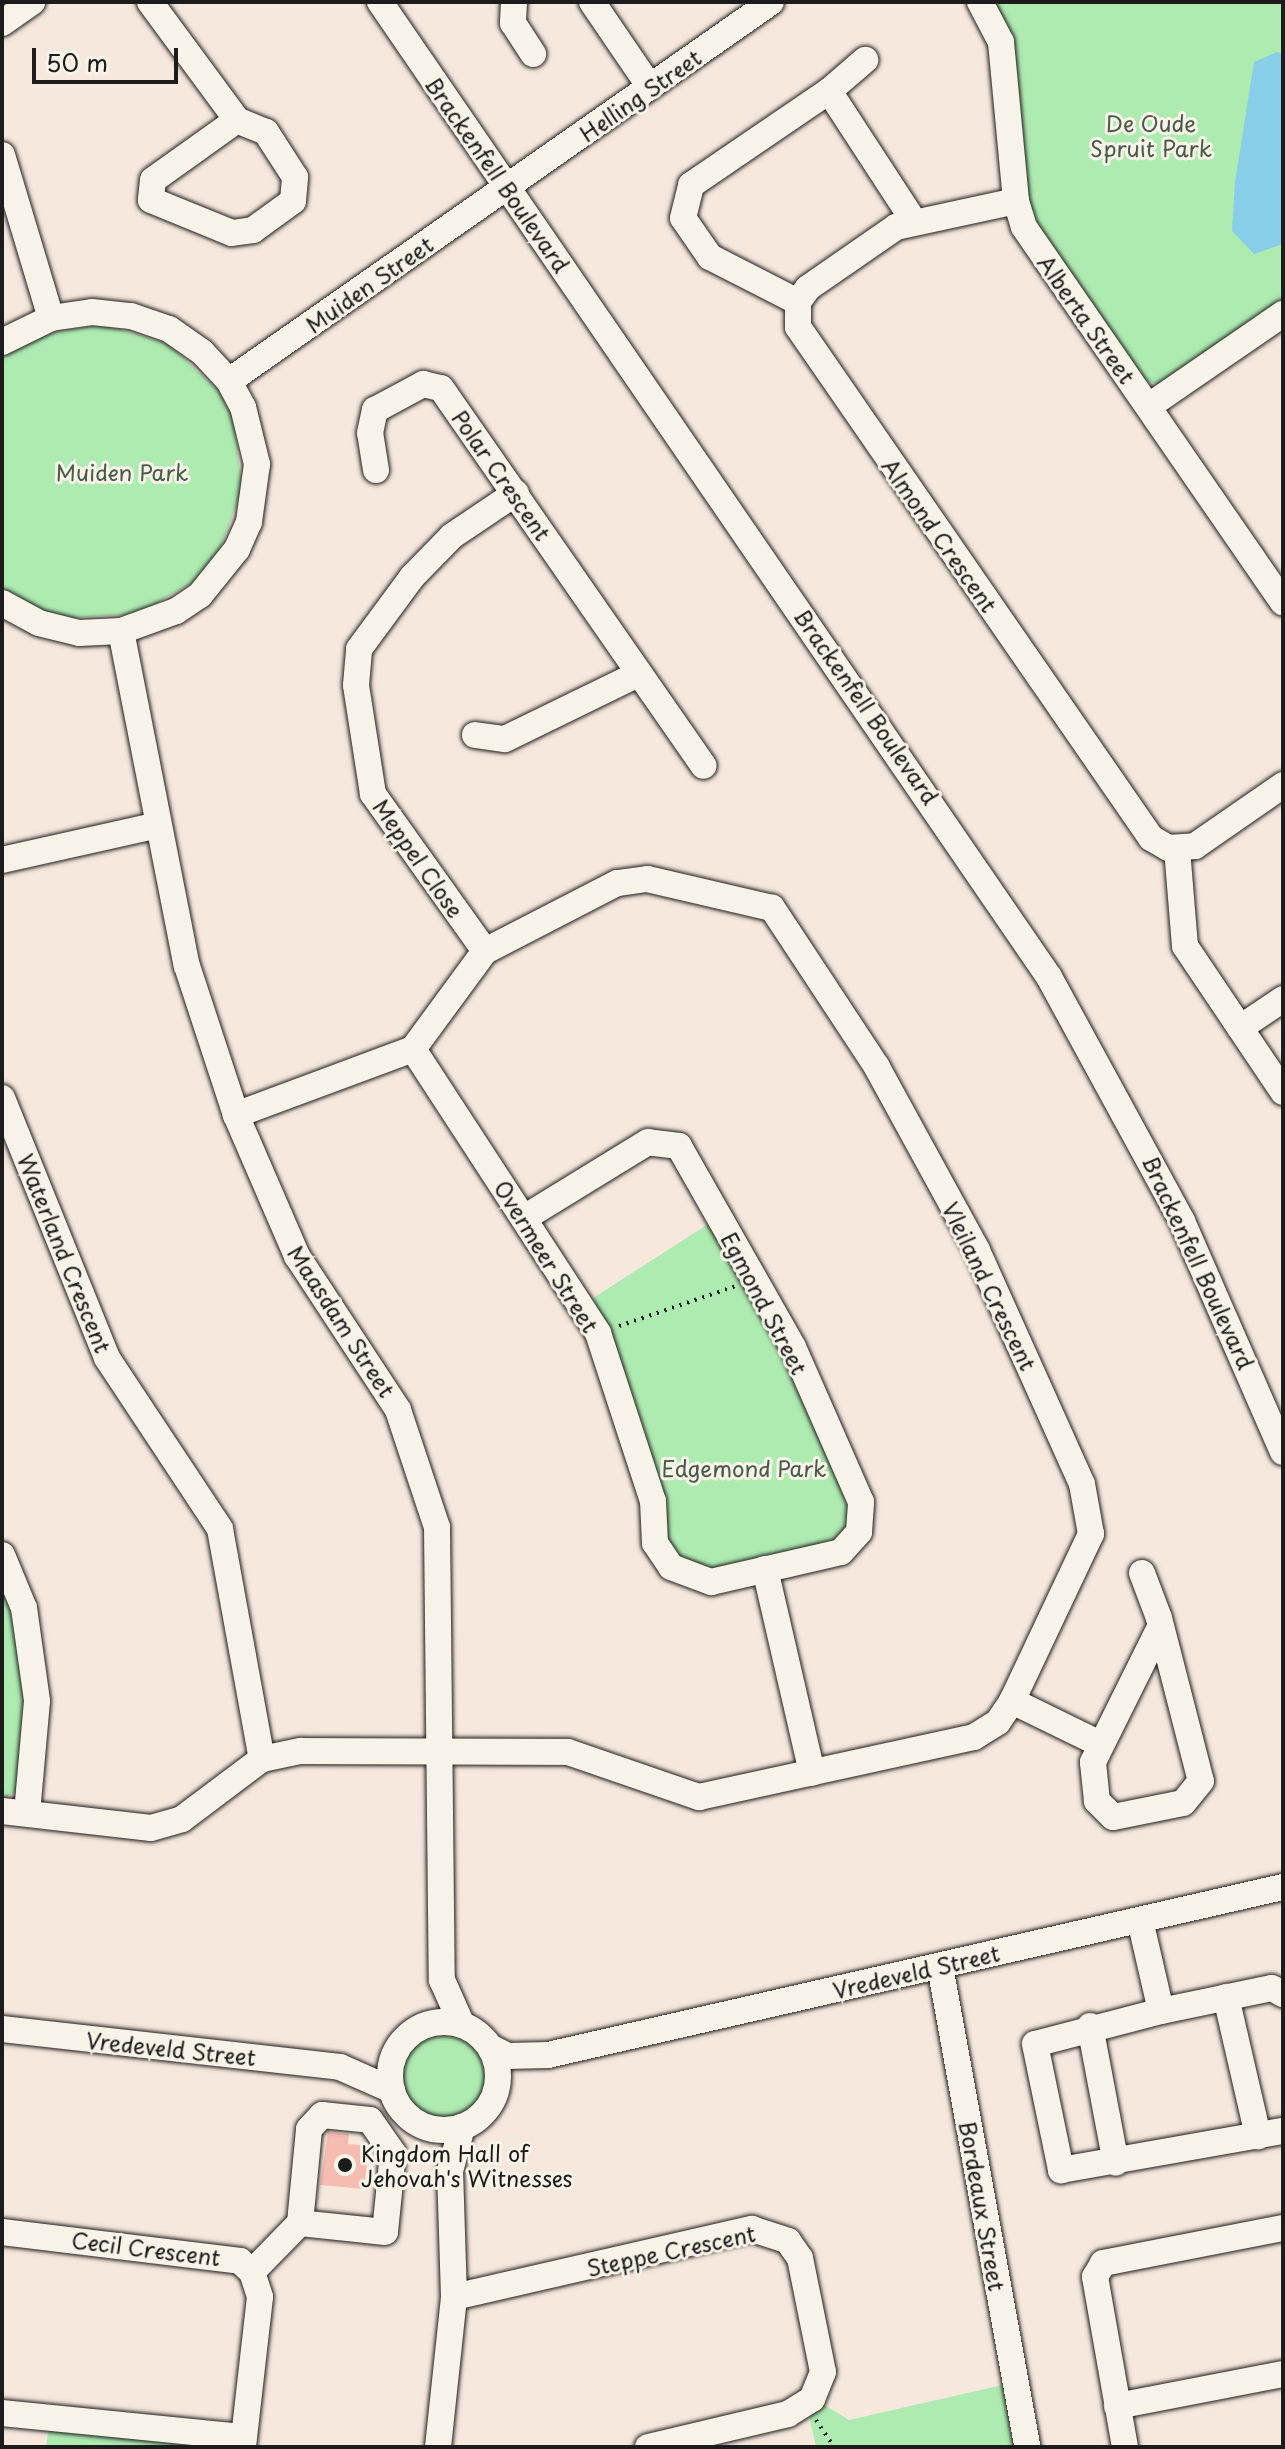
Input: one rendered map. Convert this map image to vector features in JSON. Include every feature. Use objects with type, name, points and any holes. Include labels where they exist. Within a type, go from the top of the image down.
[{"type":"street","points":[[2,23],[32,2]]},
{"type":"street","points":[[150,2],[237,120],[266,132],[295,177],[293,201],[253,230],[232,233],[151,200],[153,180],[237,120]]},
{"type":"street","name":"Brackenfell Boulevard","points":[[380,2],[1049,977],[1182,1221],[1283,1452]]},
{"type":"street","points":[[514,2],[513,23],[533,54]]},
{"type":"street","points":[[592,2],[650,87]]},
{"type":"street","name":"Helling Street","points":[[509,187],[771,2]]},
{"type":"street","name":"Alberta Street","points":[[980,2],[1001,42],[1016,201],[1035,246],[1283,602]]},
{"type":"street","points":[[865,60],[829,91],[696,181],[682,204],[683,218],[710,257],[798,302],[808,288],[913,220],[1016,201]]},
{"type":"street","points":[[829,91],[913,220]]},
{"type":"street","points":[[2,155],[51,318]]},
{"type":"street","name":"Muiden Street","points":[[229,381],[509,187]]},
{"type":"street","name":"Almond Crescent","points":[[798,302],[798,327],[824,369],[1145,831],[1177,849]]},
{"type":"street","points":[[2,342],[51,318],[92,312],[131,316],[180,337],[229,381],[248,421],[257,464],[249,522],[237,549],[200,595],[150,624],[121,631],[52,626],[2,603]]},
{"type":"street","points":[[1149,406],[1283,314]]},
{"type":"street","name":"Polar Crescent","points":[[376,470],[370,433],[375,410],[430,383],[441,388],[704,766]]},
{"type":"street","name":"Meppel Close","points":[[485,951],[373,794],[356,685],[359,649],[412,577],[452,536],[516,493]]},
{"type":"street","name":"Maasdam Street","points":[[121,631],[187,966],[236,1115],[297,1256],[393,1399],[407,1432],[442,1555],[442,1980],[425,2026]]},
{"type":"street","points":[[475,735],[505,739],[638,674]]},
{"type":"street","points":[[1283,785],[1195,846],[1177,849],[1181,936],[1283,1092]]},
{"type":"street","points":[[2,860],[158,825]]},
{"type":"street","name":"Vleiland Crescent","points":[[262,1759],[301,1751],[583,1754],[699,1797],[974,1737],[998,1722],[1012,1701],[1091,1534],[1092,1511],[977,1250],[877,1067],[782,915],[760,903],[627,880],[485,951],[413,1049]]},
{"type":"street","points":[[1240,1028],[1283,999]]},
{"type":"street","points":[[236,1115],[413,1049]]},
{"type":"street","name":"Overmeer Street","points":[[413,1049],[598,1333],[653,1501],[655,1543],[664,1556],[694,1580],[765,1569]]},
{"type":"street","name":"Waterland Crescent","points":[[2,1098],[107,1358],[220,1529],[262,1759]]},
{"type":"street","name":"Egmond Street","points":[[524,1218],[648,1142],[668,1142],[679,1146],[755,1280],[823,1416],[861,1502],[862,1520],[841,1552],[765,1569]]},
{"type":"street","points":[[2,1555],[24,1608],[37,1701],[14,1812],[151,1828],[167,1824],[262,1759]]},
{"type":"street","points":[[765,1569],[812,1773]]},
{"type":"street","points":[[1142,1573],[1159,1629],[1201,1773],[1198,1789],[1183,1803],[1120,1817],[1107,1814],[1091,1774],[1100,1744],[1159,1629]]},
{"type":"street","points":[[1012,1701],[1100,1744]]},
{"type":"street","name":"Vredeveld Street","points":[[490,2047],[508,2056],[548,2055],[1283,1887]]},
{"type":"street","points":[[1140,1920],[1161,2011]]},
{"type":"street","name":"Bordeaux Street","points":[[940,1966],[1027,2447]]},
{"type":"street","name":"Maasdam Street","points":[[442,1980],[462,2025]]},
{"type":"street","points":[[1226,1997],[1270,2134],[1072,2172],[1057,2165],[1033,2048],[1042,2038],[1090,2026],[1226,1997],[1272,1988],[1283,1994]]},
{"type":"street","points":[[462,2025],[490,2047],[499,2079],[488,2109],[462,2127],[429,2128],[412,2120],[392,2090],[395,2053],[425,2026],[462,2025]]},
{"type":"street","points":[[1090,2026],[1116,2163]]},
{"type":"street","name":"Vredeveld Street","points":[[2,2029],[340,2067],[392,2090]]},
{"type":"street","name":"Vredeveld Street","points":[[340,2067],[395,2053]]},
{"type":"street","name":"Vredeveld Street","points":[[499,2079],[548,2055]]},
{"type":"street","points":[[252,2272],[300,2223],[309,2129],[322,2115],[370,2120],[393,2153],[385,2232],[300,2223]]},
{"type":"street","points":[[438,2447],[454,2297],[450,2171],[462,2127]]},
{"type":"street","points":[[429,2128],[450,2171]]},
{"type":"street","points":[[1125,2447],[1095,2277],[1103,2263],[1283,2228]]},
{"type":"street","name":"Steppe Crescent","points":[[454,2297],[752,2229],[771,2231],[800,2258],[823,2372],[801,2408]]},
{"type":"street","name":"Cecil Crescent","points":[[2,2232],[222,2254],[252,2272],[260,2297],[244,2442]]},
{"type":"street","points":[[1117,2406],[1283,2374]]},
{"type":"street","points":[[648,2447],[801,2408]]},
{"type":"street","points":[[2,2413],[244,2442]]},
{"type":"path","points":[[598,1333],[755,1280]]},
{"type":"path","points":[[801,2408],[834,2447]]},
{"type":"green space","name":"De Oude Spruit Park","points":[[993,2],[1283,2],[1283,302],[1159,384],[1145,381],[1029,212]]},
{"type":"green space","name":"Muiden Park","points":[[103,324],[169,344],[219,391],[234,421],[242,489],[219,553],[197,580],[137,614],[69,618],[36,608],[2,587],[2,357],[36,336]]},
{"type":"green space","name":"Edgemond Park","points":[[713,1221],[778,1334],[854,1516],[835,1543],[712,1571],[677,1556],[667,1543],[664,1500],[593,1298]]},
{"type":"green space","points":[[2,1574],[29,1701],[17,1791],[2,1800]]},
{"type":"green space","points":[[444,2036],[468,2043],[480,2055],[487,2079],[480,2103],[468,2115],[444,2122],[420,2115],[408,2103],[401,2079],[408,2055],[420,2043]]},
{"type":"green space","points":[[1007,2384],[1019,2447],[816,2447],[809,2416],[821,2403],[849,2420]]},
{"type":"green space","points":[[49,2427],[218,2447],[46,2447]]},
{"type":"water","points":[[1277,52],[1283,54],[1283,244],[1254,254],[1232,231],[1235,182],[1254,62]]},
{"type":"building","name":"Kingdom Hall of Jehovah's Witnesses","points":[[328,2132],[349,2134],[348,2144],[369,2146],[364,2189],[320,2185]]},
{"type":"place","name":"Kingdom Hall of Jehovah's Witnesses","points":[[345,2165]]}]
